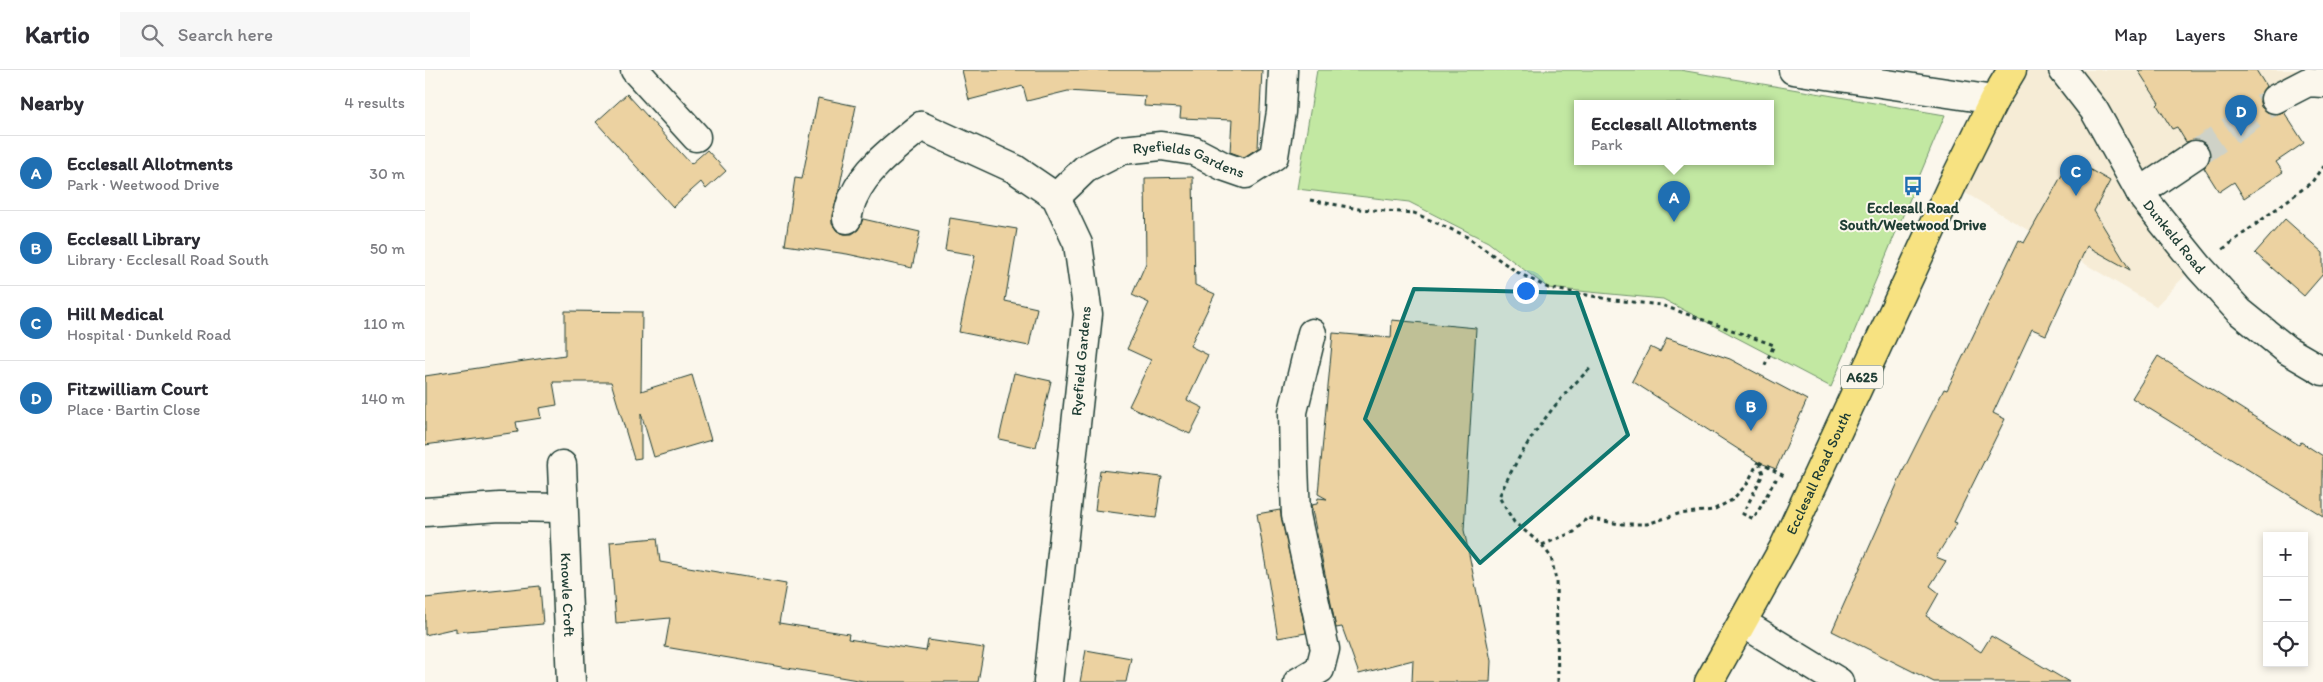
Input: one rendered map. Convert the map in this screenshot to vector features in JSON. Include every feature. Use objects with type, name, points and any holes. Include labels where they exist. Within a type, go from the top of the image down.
[{"type":"main road","name":"Ecclesall Road South","points":[[1709,682],[1784,547],[1952,185],[1994,100],[2012,70]]},
{"type":"street","points":[[635,70],[696,137]]},
{"type":"street","name":"Ryefields Gardens","points":[[1056,197],[1085,169],[1122,150],[1161,146],[1193,151],[1223,166],[1246,174],[1274,156],[1281,112],[1283,70]]},
{"type":"street","points":[[1793,70],[1994,100]]},
{"type":"street","name":"Dunkeld Road","points":[[2063,70],[2094,110],[2140,192],[2199,267],[2239,311],[2287,350],[2323,371]]},
{"type":"street","points":[[2275,99],[2308,82],[2323,83]]},
{"type":"street","points":[[847,219],[854,196],[865,178],[882,159],[921,126],[1015,169],[1056,197]]},
{"type":"street","points":[[2140,192],[2195,155]]},
{"type":"street","name":"Ryefield Gardens","points":[[1047,682],[1088,314],[1078,244],[1056,197]]},
{"type":"street","points":[[1298,682],[1321,669],[1325,649],[1296,515],[1293,412],[1312,333]]},
{"type":"street","name":"Knowle Croft","points":[[562,465],[562,508],[571,682]]},
{"type":"street","points":[[425,512],[500,507],[562,508]]},
{"type":"street","points":[[1743,623],[1839,682]]},
{"type":"path","points":[[2199,267],[2312,182],[2323,166]]},
{"type":"path","points":[[1310,200],[1359,209],[1414,212],[1464,235],[1517,272],[1548,288],[1614,300],[1661,305],[1774,345],[1764,367]]},
{"type":"path","points":[[1558,682],[1556,580],[1551,558],[1543,545],[1514,522],[1499,497],[1513,466],[1530,441],[1574,383],[1592,367]]},
{"type":"path","points":[[1543,545],[1574,532],[1587,518],[1619,524],[1647,524],[1678,514],[1713,510],[1732,500],[1747,484],[1758,462],[1763,474],[1743,514],[1754,520],[1775,480],[1785,484]]},
{"type":"highlighted area","points":[[1414,289],[1577,293],[1628,435],[1480,563],[1365,419]]},
{"type":"shaded area","points":[[2012,70],[2323,70],[2323,76],[2150,202],[2195,265],[2156,306],[1952,185]]},
{"type":"green space","points":[[1317,70],[1680,70],[1945,115],[1831,387],[1663,299],[1548,288],[1488,242],[1409,202],[1297,189]]},
{"type":"building","points":[[962,70],[1262,70],[1258,148],[1244,157],[1230,152],[1232,120],[1180,118],[1181,108],[1144,106],[1145,96],[1068,91],[1027,101],[1023,86],[969,100]]},
{"type":"building","points":[[2138,70],[2256,70],[2266,86],[2259,98],[2261,107],[2274,115],[2284,112],[2304,143],[2276,162],[2283,172],[2244,198],[2234,182],[2219,192],[2204,168],[2211,154],[2208,147],[2201,141],[2193,140],[2186,142],[2177,127],[2172,129],[2157,105],[2159,103]]},
{"type":"building","points":[[627,94],[691,164],[707,150],[726,171],[706,189],[701,182],[673,207],[596,122]]},
{"type":"building","points":[[818,98],[856,106],[832,215],[832,224],[837,231],[844,234],[852,234],[858,230],[863,219],[920,232],[912,268],[847,254],[785,245],[795,178],[802,179]]},
{"type":"building","points":[[2071,159],[2110,181],[2094,211],[2130,270],[2087,246],[2046,335],[2032,329],[1993,413],[2005,419],[1954,522],[1957,523],[1936,557],[1946,561],[1930,586],[1939,593],[1926,616],[1981,652],[1991,636],[2069,682],[1934,682],[1832,631],[1904,469],[1944,389],[1947,390],[2019,240],[2024,243]]},
{"type":"building","points":[[1193,177],[1195,285],[1215,294],[1190,346],[1208,355],[1187,400],[1203,408],[1190,434],[1129,406],[1151,360],[1127,349],[1149,303],[1132,295],[1146,263],[1145,178]]},
{"type":"building","points":[[950,218],[1017,229],[1005,301],[1037,308],[1029,346],[959,332],[975,255],[945,250]]},
{"type":"building","points":[[2285,219],[2323,253],[2323,274],[2304,296],[2255,253]]},
{"type":"building","points":[[565,311],[642,312],[641,391],[692,375],[711,440],[654,457],[641,413],[641,458],[634,459],[611,382],[553,382],[557,405],[539,408],[541,418],[516,422],[518,432],[425,445],[425,376],[565,355]]},
{"type":"building","points":[[1392,320],[1476,328],[1464,530],[1491,661],[1490,682],[1412,682],[1413,660],[1359,674],[1342,627],[1336,628],[1311,505],[1317,504],[1318,498],[1327,499],[1318,494],[1333,333],[1391,338]]},
{"type":"building","points":[[1667,338],[1730,359],[1807,400],[1776,469],[1758,462],[1632,381],[1650,347],[1660,352]]},
{"type":"building","points":[[2158,356],[2299,445],[2301,442],[2323,456],[2323,516],[2132,398]]},
{"type":"building","points":[[1014,373],[1051,381],[1036,447],[999,439]]},
{"type":"building","points":[[1100,470],[1162,477],[1156,518],[1095,510]]},
{"type":"building","points":[[1280,510],[1306,633],[1278,638],[1257,514]]},
{"type":"building","points":[[657,538],[660,562],[786,584],[779,623],[849,634],[848,639],[926,651],[928,640],[984,648],[978,682],[869,682],[665,647],[670,618],[616,623],[610,542]]},
{"type":"building","points":[[540,586],[543,624],[456,632],[456,628],[425,635],[425,598]]},
{"type":"building","points":[[1086,650],[1131,658],[1126,682],[1080,682]]},
{"type":"tunnel","points":[[2195,155],[2275,99]]},
{"type":"place","name":"Fitzwilliam Court","points":[[2241,136]]},
{"type":"place","name":"Ecclesall Road South/Weetwood Drive","points":[[1913,186]]},
{"type":"place","name":"Hill Medical","points":[[2076,196]]},
{"type":"place","name":"Ecclesall Allotments","points":[[1674,222]]},
{"type":"place","name":"Ecclesall Library","points":[[1751,431]]}]
